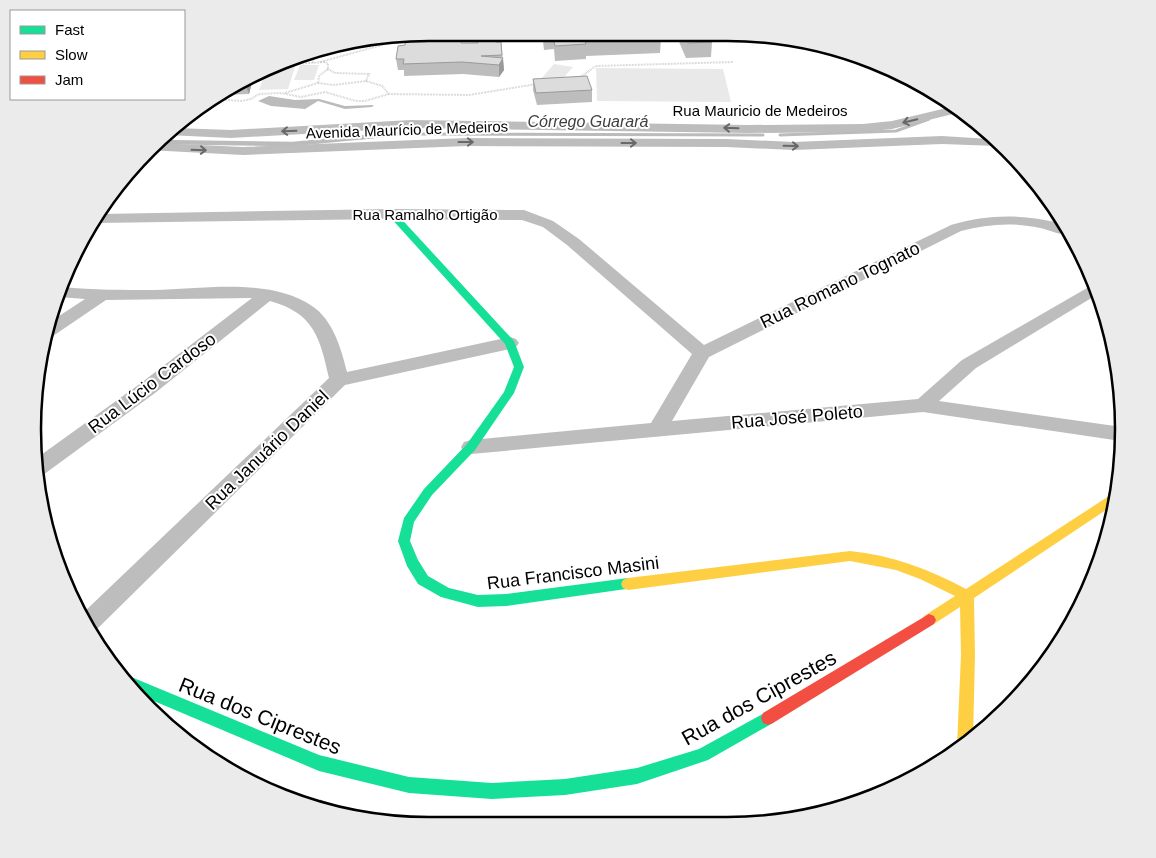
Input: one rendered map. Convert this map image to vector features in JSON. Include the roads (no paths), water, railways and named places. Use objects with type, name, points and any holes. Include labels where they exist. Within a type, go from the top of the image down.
[{"type":"street","name":"Rua Mauricio de Medeiros","points":[[179,132],[231,134],[411,124],[749,129],[863,128],[892,125],[948,111]]},
{"type":"street","points":[[405,143],[411,124]]},
{"type":"street","name":"Avenida Maurício de Medeiros","points":[[163,147],[276,151],[405,143],[726,143],[794,146],[942,140],[989,143]]},
{"type":"street","name":"Rua Ramalho Ortigão","points":[[104,219],[392,214],[524,215],[535,217],[573,242],[702,353]]},
{"type":"street","name":"Rua Francisco Masini","points":[[392,214],[510,343],[518,367],[516,378],[509,393],[471,447],[428,492],[408,521],[404,541],[412,562],[423,580],[446,594],[478,601],[506,600],[850,556],[875,557],[897,563],[943,582],[967,596]]},
{"type":"street","name":"Rua Romano Tognato","points":[[702,353],[956,228],[976,222],[999,219],[1024,220],[1058,227]]},
{"type":"street","name":"Rua Januário Daniel","points":[[67,292],[102,295],[267,295],[289,301],[315,318],[330,344],[339,380],[92,620]]},
{"type":"street","points":[[923,405],[952,377],[969,364],[1089,292]]},
{"type":"street","points":[[55,327],[102,295]]},
{"type":"street","name":"Rua Lúcio Cardoso","points":[[43,465],[148,388],[267,295]]},
{"type":"street","points":[[339,380],[510,343]]},
{"type":"street","points":[[656,431],[702,353]]},
{"type":"street","name":"Rua José Poleto","points":[[471,447],[923,405],[1115,433]]},
{"type":"street","name":"Rua dos Ciprestes","points":[[138,686],[318,763],[409,785],[492,791],[565,787],[637,776],[703,755],[773,715],[967,596],[1107,503]]},
{"type":"street","points":[[965,735],[968,655],[967,596]]},
{"type":"waterway","name":"Córrego Guarará","points":[[780,135],[896,131],[929,119]]},
{"type":"waterway","name":"Córrego Guarará","points":[[361,138],[400,134]]},
{"type":"waterway","name":"Córrego Guarará","points":[[414,134],[763,135]]},
{"type":"waterway","name":"Córrego Guarará","points":[[168,142],[293,144],[374,136]]}]
